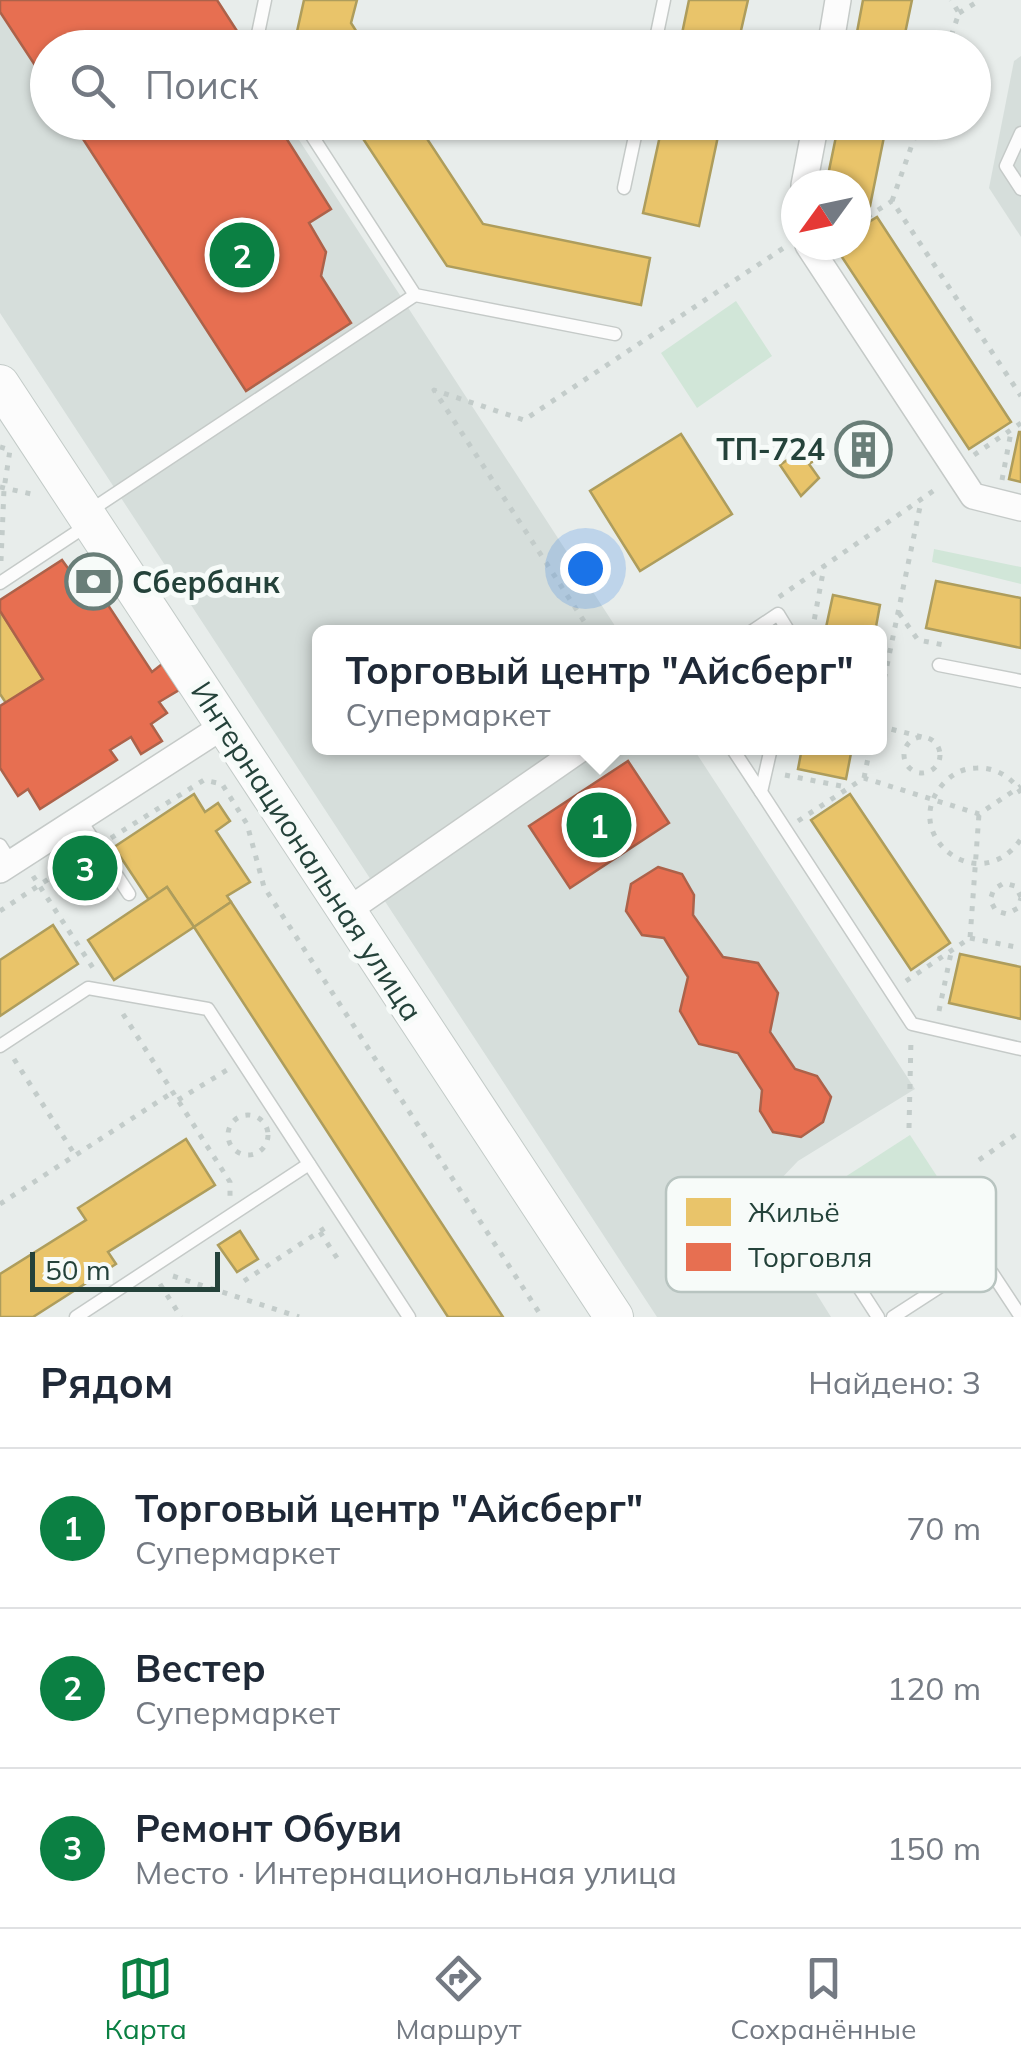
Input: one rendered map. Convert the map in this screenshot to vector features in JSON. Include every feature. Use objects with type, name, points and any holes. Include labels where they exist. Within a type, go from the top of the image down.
[{"type":"main road","name":"Интернациональная улица","points":[[0,384],[614,1317]]},
{"type":"street","points":[[833,30],[838,0]]},
{"type":"street","points":[[807,170],[813,140]]},
{"type":"street","points":[[818,260],[973,496],[1021,508]]},
{"type":"street","points":[[8,858],[225,725]]},
{"type":"street","points":[[347,911],[572,755]]},
{"type":"lane","points":[[259,30],[265,0]]},
{"type":"lane","points":[[658,30],[664,0]]},
{"type":"lane","points":[[1021,133],[1006,166],[1021,189]]},
{"type":"lane","points":[[315,140],[415,295]]},
{"type":"lane","points":[[624,188],[634,140]]},
{"type":"lane","points":[[0,579],[415,295],[615,334]]},
{"type":"lane","points":[[761,625],[778,614],[785,625]]},
{"type":"lane","points":[[939,664],[1021,681]]},
{"type":"lane","points":[[737,755],[912,1024],[1021,1049]]},
{"type":"lane","points":[[761,792],[769,755]]},
{"type":"lane","points":[[79,818],[129,894]]},
{"type":"lane","points":[[2,1045],[88,988],[208,1010],[409,1317]]},
{"type":"lane","points":[[76,1317],[309,1164]]},
{"type":"lane","points":[[996,1279],[1021,1317]]},
{"type":"lane","points":[[862,1292],[878,1317]]},
{"type":"lane","points":[[892,1317],[930,1292]]},
{"type":"path","points":[[951,0],[960,14]]},
{"type":"path","points":[[954,30],[960,14],[980,0]]},
{"type":"path","points":[[871,215],[892,201],[914,140]]},
{"type":"path","points":[[892,201],[1021,396]]},
{"type":"path","points":[[586,625],[434,390],[524,420],[781,250]]},
{"type":"path","points":[[1000,491],[1012,430]]},
{"type":"path","points":[[0,579],[2,488],[10,450]]},
{"type":"path","points":[[776,599],[958,474]]},
{"type":"path","points":[[2,488],[40,496]]},
{"type":"path","points":[[887,665],[922,500]]},
{"type":"path","points":[[813,625],[824,566]]},
{"type":"path","points":[[898,612],[918,640],[952,646]]},
{"type":"path","points":[[887,728],[925,737],[937,744],[940,758],[933,770],[927,772],[914,770],[905,760],[907,746],[925,737]]},
{"type":"path","points":[[789,808],[798,821],[849,788],[864,778],[869,755]]},
{"type":"path","points":[[783,786],[788,762]]},
{"type":"path","points":[[864,778],[933,802],[979,814],[1020,789],[1004,774],[986,768],[967,768],[942,784],[933,802],[931,827],[939,844],[953,857],[975,864],[989,864],[1020,845]]},
{"type":"path","points":[[933,770],[942,784]]},
{"type":"path","points":[[785,776],[849,788]]},
{"type":"path","points":[[222,784],[247,824],[264,887],[542,1317]]},
{"type":"path","points":[[970,938],[979,814]]},
{"type":"path","points":[[8,858],[108,992],[230,1182],[229,1217]]},
{"type":"path","points":[[1004,883],[1015,886],[1021,898],[1018,908],[1007,914],[996,910],[990,896],[1004,883]]},
{"type":"path","points":[[973,894],[990,896]]},
{"type":"path","points":[[904,983],[970,938],[1021,948]]},
{"type":"path","points":[[938,1012],[952,950]]},
{"type":"path","points":[[909,1128],[912,1024]]},
{"type":"path","points":[[2,1045],[76,1155]]},
{"type":"path","points":[[178,1100],[242,1060]]},
{"type":"path","points":[[0,1204],[173,1092]]},
{"type":"path","points":[[250,1115],[265,1124],[268,1136],[262,1150],[245,1154],[232,1146],[229,1131],[236,1120],[250,1115]]},
{"type":"path","points":[[978,1160],[1021,1131]]},
{"type":"path","points":[[244,1282],[344,1217]]},
{"type":"path","points":[[320,1232],[339,1261]]},
{"type":"path","points":[[150,1268],[181,1317]]},
{"type":"path","points":[[150,1268],[299,1317]]},
{"type":"shaded area","points":[[0,0],[30,30],[30,140],[299,140],[614,625],[312,625],[312,755],[698,755],[915,1089],[798,1161],[783,1177],[666,1177],[666,1292],[815,1292],[831,1317],[657,1317],[0,313]]},
{"type":"shaded area","points":[[1021,56],[1021,237],[989,188],[1014,61]]},
{"type":"green space","points":[[736,301],[772,356],[697,408],[661,353]]},
{"type":"green space","points":[[934,549],[1021,567],[1021,584],[932,562]]},
{"type":"green space","points":[[910,1135],[937,1177],[845,1177]]},
{"type":"building: Жильё","points":[[304,0],[357,0],[351,23],[355,30],[297,30]]},
{"type":"building: Жильё","points":[[689,0],[748,0],[741,30],[683,30]]},
{"type":"building: Жильё","points":[[863,0],[912,0],[906,30],[857,30]]},
{"type":"building: Жильё","points":[[364,140],[428,140],[483,224],[650,258],[641,305],[447,266]]},
{"type":"building: Жильё","points":[[659,140],[717,140],[699,226],[643,213]]},
{"type":"building: Жильё","points":[[835,140],[883,140],[871,201],[871,170],[829,170]]},
{"type":"building: Жильё","points":[[877,217],[1011,422],[969,449],[844,260],[871,260],[871,221]]},
{"type":"building: Жильё","name":"ТП-724","points":[[865,425],[886,457],[863,472],[842,440]]},
{"type":"building: Жильё","points":[[1021,432],[1021,482],[1009,479]]},
{"type":"building: Жильё","points":[[681,434],[732,514],[640,571],[590,491]]},
{"type":"building: Жильё","points":[[814,447],[820,457],[809,464],[819,478],[801,496],[780,465],[801,450],[803,454]]},
{"type":"building: Жильё","points":[[936,581],[1021,598],[1021,648],[926,628]]},
{"type":"building: Жильё","points":[[833,595],[880,605],[876,625],[827,625]]},
{"type":"building: Жильё","points":[[0,611],[43,679],[6,703],[0,694]]},
{"type":"building: Жильё","points":[[801,755],[851,755],[846,779],[798,769]]},
{"type":"building: Жильё","points":[[194,794],[205,812],[218,803],[230,821],[216,831],[250,882],[227,896],[231,902],[194,927],[167,887],[149,900],[114,847]]},
{"type":"building: Жильё","points":[[850,794],[950,943],[911,970],[811,820]]},
{"type":"building: Жильё","points":[[167,887],[194,927],[114,980],[88,940]]},
{"type":"building: Жильё","points":[[231,902],[503,1317],[448,1317],[194,927]]},
{"type":"building: Жильё","points":[[53,925],[78,964],[0,1016],[0,960]]},
{"type":"building: Жильё","points":[[960,954],[1021,967],[1021,1019],[949,1003]]},
{"type":"building: Жильё","points":[[186,1139],[215,1185],[108,1252],[116,1264],[33,1317],[0,1317],[0,1274],[86,1220],[78,1208]]},
{"type":"building: Жильё","points":[[240,1231],[258,1259],[237,1272],[218,1245]]},
{"type":"building: Торговля","points":[[0,0],[217,0],[236,30],[30,30],[30,58],[0,12]]},
{"type":"building: Торговля","points":[[84,140],[287,140],[331,209],[309,223],[326,252],[321,276],[351,323],[246,391]]},
{"type":"building: Торговля","points":[[62,560],[75,578],[85,570],[152,672],[162,664],[179,690],[159,702],[167,713],[151,724],[162,741],[141,754],[131,737],[110,750],[117,760],[40,809],[28,789],[18,796],[0,768],[0,706],[43,679],[0,611],[0,600]]},
{"type":"building: Торговля","points":[[628,761],[669,823],[570,888],[529,826]]},
{"type":"building: Торговля","points":[[658,867],[682,874],[694,895],[693,915],[723,957],[758,963],[778,993],[770,1032],[795,1069],[817,1076],[831,1097],[823,1122],[801,1137],[773,1132],[760,1111],[762,1090],[738,1053],[699,1044],[680,1011],[688,977],[664,938],[642,935],[626,911],[631,884]]},
{"type":"place","name":"Вестер","points":[[242,255]]},
{"type":"place","name":"ТП-724","points":[[864,449]]},
{"type":"place","name":"Сбербанк","points":[[93,582]]},
{"type":"place","name":"Торговый центр \"Айсберг\"","points":[[599,825]]},
{"type":"place","name":"Ремонт Обуви","points":[[85,868]]}]
